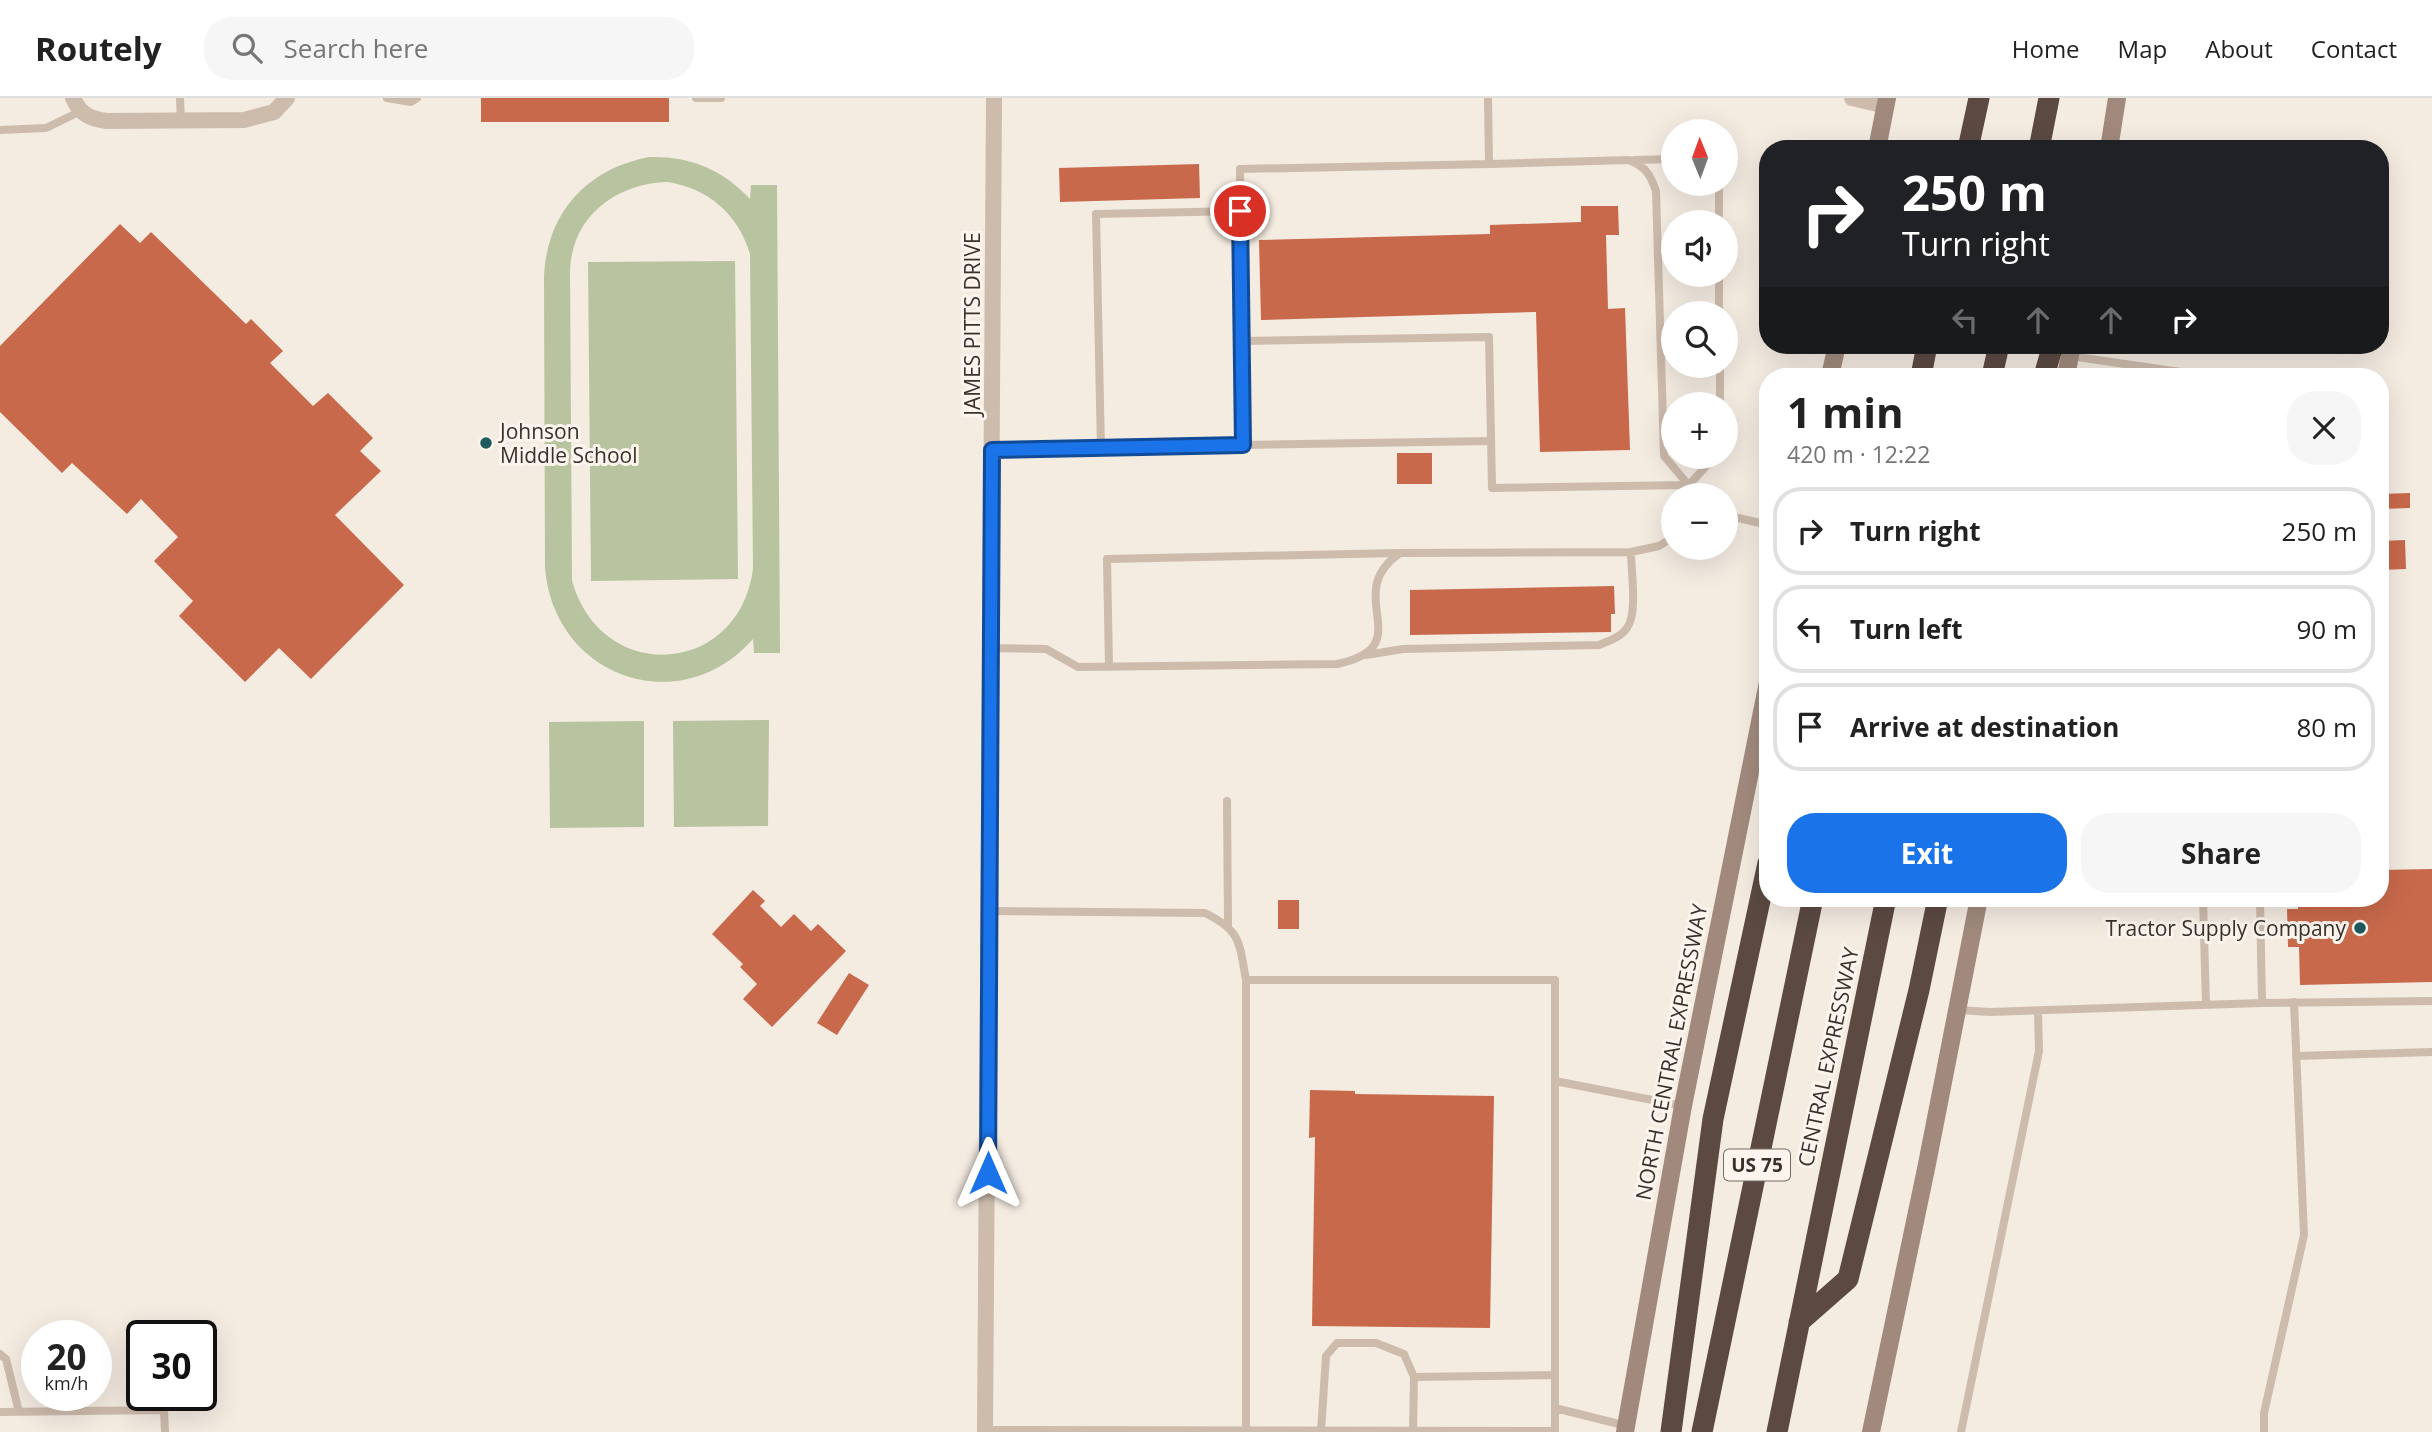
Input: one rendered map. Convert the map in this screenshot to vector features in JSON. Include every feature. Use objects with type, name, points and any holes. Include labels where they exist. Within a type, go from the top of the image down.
[{"type":"highway","points":[[1970,140],[1979,98]]},
{"type":"highway","points":[[2041,140],[2049,98]]},
{"type":"highway","points":[[1671,1432],[1713,1119],[1759,905]]},
{"type":"highway","name":"US 75","points":[[1702,1432],[1811,907]]},
{"type":"highway","name":"CENTRAL EXPRESSWAY","points":[[1777,1432],[1884,907]]},
{"type":"highway","points":[[1799,1322],[1848,1279],[1919,990],[1936,907]]},
{"type":"main road","points":[[2110,140],[2117,98]]},
{"type":"main road","points":[[1879,140],[1886,102]]},
{"type":"main road","name":"NORTH CENTRAL EXPRESSWAY","points":[[1626,1429],[1683,1105],[1759,727]]},
{"type":"main road","points":[[1871,1432],[1977,907]]},
{"type":"street","points":[[77,105],[92,119],[107,121],[244,120],[274,112],[287,98]]},
{"type":"street","name":"JAMES PITTS DRIVE","points":[[985,1431],[994,98]]},
{"type":"street","points":[[1852,98],[1886,102]]},
{"type":"lane","points":[[180,98],[181,121]]},
{"type":"lane","points":[[387,98],[411,102],[417,98]]},
{"type":"lane","points":[[696,98],[721,98]]},
{"type":"lane","points":[[1488,98],[1489,164]]},
{"type":"lane","points":[[0,130],[46,128],[77,105]]},
{"type":"lane","points":[[1243,445],[1240,169],[1661,159]]},
{"type":"lane","points":[[1629,160],[1645,167],[1657,191],[1664,456],[1687,483]]},
{"type":"lane","points":[[1101,449],[1096,214],[1240,211]]},
{"type":"lane","points":[[1242,341],[1489,337],[1492,488],[1661,485]]},
{"type":"lane","points":[[2095,354],[2166,368]]},
{"type":"lane","points":[[992,450],[1492,441]]},
{"type":"lane","points":[[1691,483],[1703,469]]},
{"type":"lane","points":[[1738,518],[1759,523]]},
{"type":"lane","points":[[1108,667],[1107,559],[1631,552],[1661,545]]},
{"type":"lane","points":[[991,648],[1046,649],[1079,667],[1108,667],[1337,664],[1366,655],[1403,649],[1599,645],[1617,637],[1628,628],[1633,613],[1631,552]]},
{"type":"lane","points":[[1366,655],[1375,647],[1379,638],[1374,600],[1381,571],[1400,553]]},
{"type":"lane","points":[[1227,801],[1228,924],[1240,945],[1246,980],[1246,1431]]},
{"type":"lane","points":[[2203,907],[2206,1005]]},
{"type":"lane","points":[[2260,907],[2262,1003]]},
{"type":"lane","points":[[989,911],[1191,912],[1205,913],[1228,924]]},
{"type":"lane","points":[[985,1431],[1555,1431],[1555,980],[1246,980]]},
{"type":"lane","points":[[1957,1010],[1990,1013],[2294,1002],[2432,1001]]},
{"type":"lane","points":[[2264,1432],[2264,1413],[2304,1235],[2294,1002]]},
{"type":"lane","points":[[1961,1432],[2039,1051],[2038,1011]]},
{"type":"lane","points":[[2297,1056],[2432,1052]]},
{"type":"lane","points":[[1555,1081],[1683,1105]]},
{"type":"lane","points":[[1321,1431],[1326,1356],[1337,1343],[1376,1343],[1404,1354],[1414,1377],[1413,1431]]},
{"type":"lane","points":[[0,1354],[6,1359],[19,1412]]},
{"type":"lane","points":[[1414,1377],[1555,1375]]},
{"type":"lane","points":[[1555,1408],[1626,1429]]},
{"type":"lane","points":[[0,1412],[164,1410],[164,1432]]},
{"type":"green space","points":[[649,157],[692,162],[717,172],[750,199],[751,185],[777,185],[780,653],[754,653],[753,639],[723,664],[691,678],[657,682],[625,675],[595,660],[571,636],[553,605],[545,567],[544,278],[547,255],[552,234],[561,215],[574,198],[606,172]],"holes":[[[668,182],[683,185],[709,197],[730,215],[750,254],[753,569],[742,605],[723,631],[697,648],[668,654],[639,652],[611,638],[588,615],[572,581],[570,272],[572,252],[578,235],[588,220],[614,196],[649,184]]]},
{"type":"green space","points":[[735,261],[738,579],[591,581],[588,262]]},
{"type":"green space","points":[[769,720],[768,826],[674,827],[673,721]]},
{"type":"green space","points":[[644,721],[644,827],[550,828],[549,722]]},
{"type":"building","points":[[481,98],[669,98],[669,122],[481,122]]},
{"type":"building","points":[[1199,164],[1200,198],[1060,202],[1059,168]]},
{"type":"building","points":[[1581,206],[1618,206],[1619,235],[1606,235],[1608,309],[1625,308],[1630,450],[1540,452],[1536,312],[1261,320],[1259,240],[1490,234],[1490,225],[1581,222]]},
{"type":"building","points":[[120,224],[140,243],[151,232],[246,324],[251,319],[283,351],[270,363],[313,406],[328,393],[373,438],[360,451],[381,471],[335,515],[404,585],[311,679],[279,648],[245,682],[179,616],[193,601],[154,561],[178,537],[141,499],[127,514],[72,463],[62,473],[0,412],[0,346]]},
{"type":"building","points":[[1397,453],[1432,453],[1432,484],[1397,484]]},
{"type":"building","points":[[2410,493],[2410,508],[2389,509],[2389,494]]},
{"type":"building","points":[[2405,540],[2406,569],[2389,570],[2389,541]]},
{"type":"building","points":[[1614,586],[1615,614],[1611,614],[1611,632],[1410,635],[1410,590]]},
{"type":"building","name":"Tractor Supply Company","points":[[2432,869],[2432,982],[2300,985],[2299,947],[2288,947],[2287,909],[2389,907],[2389,870]]},
{"type":"building","points":[[753,890],[765,901],[760,906],[781,927],[794,914],[811,931],[818,924],[846,951],[772,1027],[743,999],[757,984],[740,967],[743,964],[712,934]]},
{"type":"building","points":[[1278,900],[1299,900],[1299,929],[1278,929]]},
{"type":"building","points":[[849,973],[869,985],[837,1035],[817,1023]]},
{"type":"building","points":[[1310,1090],[1355,1091],[1355,1094],[1494,1096],[1490,1328],[1312,1326],[1315,1137],[1309,1138]]},
{"type":"place","name":"Johnson Middle School","points":[[486,443]]},
{"type":"place","name":"Tractor Supply Company","points":[[2360,928]]},
{"type":"route","points":[[988,1173],[992,450],[1243,445],[1240,211]]}]
